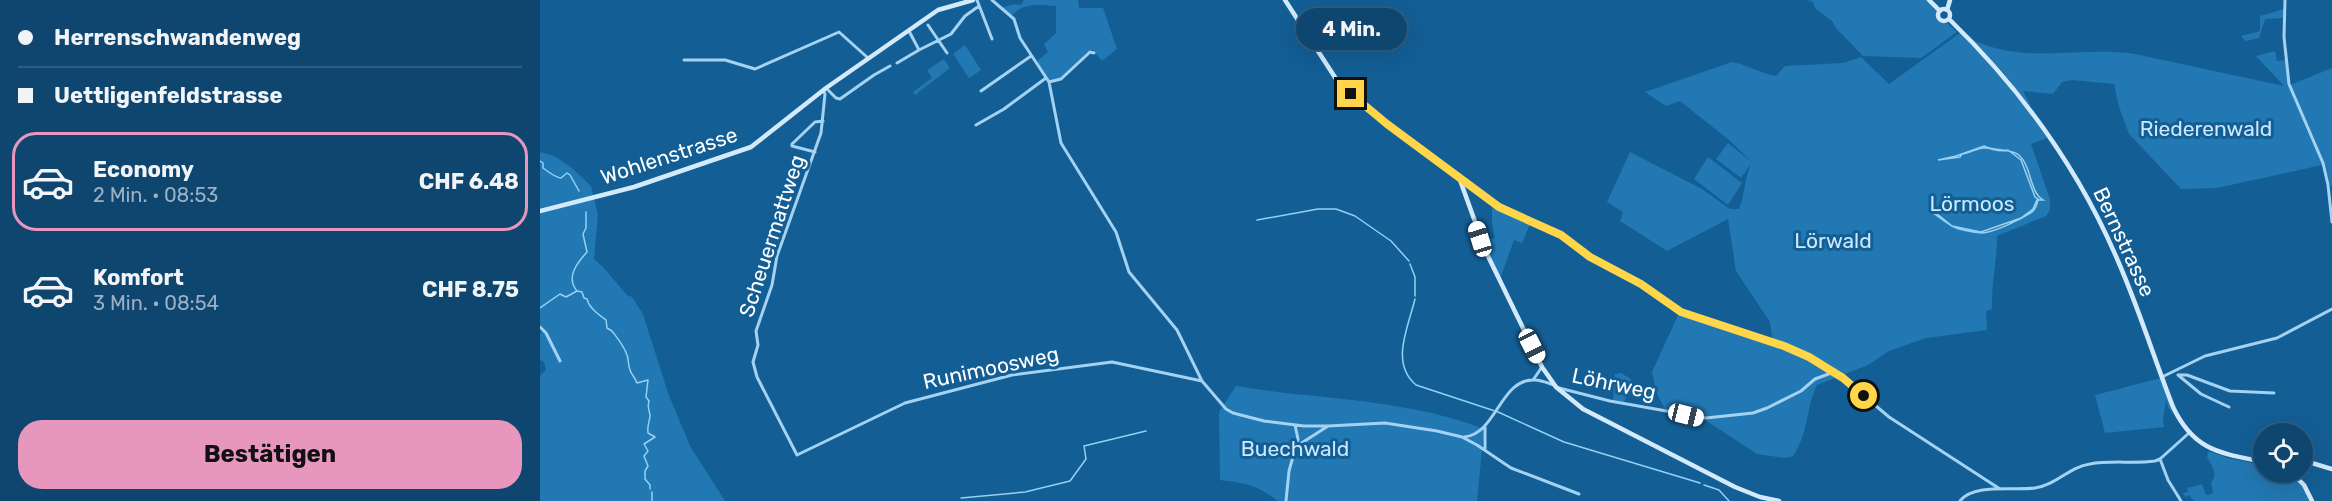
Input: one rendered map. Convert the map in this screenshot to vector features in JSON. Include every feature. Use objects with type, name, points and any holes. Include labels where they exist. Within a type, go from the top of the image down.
[{"type":"main road","name":"Wohlenstrasse","points":[[540,212],[634,187],[751,147],[824,89],[943,7],[975,0]]},
{"type":"main road","points":[[1285,0],[1338,82],[1387,124],[1457,177],[1464,190],[1485,252],[1542,367],[1555,386],[1583,409],[1647,442],[1747,492],[1779,501]]},
{"type":"main road","points":[[1929,0],[1940,11],[1947,10]]},
{"type":"main road","points":[[1949,19],[1950,14],[1947,10],[1950,0]]},
{"type":"main road","name":"Bernstrasse","points":[[1940,11],[1940,20],[1949,19],[2011,86],[2071,169],[2117,260],[2178,416],[2189,433],[2204,446],[2216,452],[2253,460]]},
{"type":"main road","points":[[2313,463],[2332,469]]},
{"type":"main road","points":[[2302,483],[2312,501]]},
{"type":"street","points":[[975,0],[992,39]]},
{"type":"street","points":[[992,0],[1014,20],[1020,38],[1047,80],[1054,102],[1057,130],[1066,155],[1113,226],[1129,272],[1177,330],[1202,381],[1230,412],[1256,420],[1295,425],[1385,423],[1437,430],[1462,437],[1485,449],[1511,468],[1579,494]]},
{"type":"street","points":[[2285,0],[2284,38],[2289,84],[2323,165],[2328,185],[2332,222]]},
{"type":"street","points":[[897,63],[950,34],[965,16],[979,6]]},
{"type":"street","points":[[928,25],[947,53]]},
{"type":"street","points":[[909,31],[920,50]]},
{"type":"street","points":[[684,60],[725,60],[755,69],[838,32],[868,58]]},
{"type":"street","points":[[976,125],[1047,80],[1061,79],[1090,52],[1094,53]]},
{"type":"street","points":[[981,91],[1031,56]]},
{"type":"street","points":[[824,89],[840,99],[890,66]]},
{"type":"street","name":"Scheuermattweg","points":[[797,455],[757,377],[753,363],[758,345],[756,331],[772,285],[777,256],[815,152],[823,121],[824,89]]},
{"type":"street","points":[[815,152],[792,146],[792,144],[815,122],[823,121]]},
{"type":"street","points":[[1457,177],[1499,207],[1561,235],[1590,257],[1641,284],[1678,311],[1784,346],[1809,357],[1843,378],[1889,417],[2000,489]]},
{"type":"street","points":[[1464,190],[1471,186]]},
{"type":"street","points":[[2162,377],[2177,373],[2205,356],[2277,338],[2332,309]]},
{"type":"street","points":[[540,327],[546,333],[560,361]]},
{"type":"street","name":"Runimoosweg","points":[[797,455],[905,403],[1012,375],[1112,362],[1202,381]]},
{"type":"street","points":[[1462,437],[1476,434],[1516,387],[1533,380],[1542,367]]},
{"type":"street","name":"Löhrweg","points":[[1533,380],[1610,401],[1706,418],[1767,408],[1801,391],[1815,379],[1834,372]]},
{"type":"street","points":[[2177,373],[2230,390],[2274,393]]},
{"type":"street","points":[[2177,373],[2201,394],[2229,407]]},
{"type":"street","points":[[1286,501],[1289,471],[1297,446],[1298,435],[1295,425]]},
{"type":"street","points":[[1297,446],[1328,426]]},
{"type":"street","points":[[1485,426],[1485,449]]},
{"type":"street","points":[[1960,501],[1971,492],[2045,486],[2081,465],[2160,459],[2189,433]]},
{"type":"street","points":[[2160,459],[2168,480],[2181,501]]},
{"type":"green space","points":[[1024,0],[1078,0],[1079,8],[1103,8],[1117,49],[1102,61],[1092,49],[1060,79],[1048,81],[1036,62],[1048,52],[1044,44],[1056,33],[1056,6],[1027,6],[1011,16],[1001,8],[1014,4],[1021,5]]},
{"type":"green space","points":[[1807,0],[1927,0],[1936,10],[1938,20],[1948,24],[1957,32],[1921,58],[1863,56],[1832,21],[1815,8],[1813,2]]},
{"type":"green space","points":[[2284,9],[2283,18],[2265,19],[2259,38],[2245,41],[2241,36],[2260,31],[2260,16]]},
{"type":"green space","name":"Lörwald","points":[[1960,33],[2010,86],[2047,138],[2031,144],[2050,199],[2050,210],[2046,216],[1997,236],[1992,309],[1986,311],[1987,330],[1926,338],[1889,351],[1868,365],[1817,385],[1802,439],[1793,456],[1786,458],[1757,454],[1702,418],[1665,409],[1656,392],[1652,372],[1679,313],[1773,344],[1770,322],[1736,271],[1728,219],[1667,251],[1620,221],[1623,212],[1607,202],[1630,152],[1702,189],[1730,209],[1739,209],[1751,164],[1741,178],[1716,159],[1728,143],[1752,162],[1729,140],[1680,101],[1666,106],[1645,92],[1732,62],[1776,76],[1785,66],[1843,63],[1861,57],[1889,84]]},
{"type":"green space","name":"Riederenwald","points":[[1972,40],[2014,52],[2135,54],[2284,86],[2256,56],[2275,51],[2277,61],[2286,60],[2290,85],[2332,68],[2332,185],[2330,186],[2322,165],[2217,188],[2181,189],[2129,134],[2119,107],[2114,84],[2072,80],[2062,82],[2053,94],[2023,91],[2031,106],[2029,106],[2000,69]]},
{"type":"green space","points":[[965,45],[981,70],[969,78],[953,54]]},
{"type":"green space","points":[[944,59],[950,68],[915,95],[913,92],[932,78],[927,70]]},
{"type":"green space","points":[[540,152],[554,156],[571,167],[591,186],[598,215],[594,259],[627,295],[632,297],[643,314],[668,393],[690,446],[725,501],[540,501],[540,376],[546,370],[544,362],[540,360],[540,334],[543,328],[540,326]]},
{"type":"green space","points":[[1708,157],[1742,183],[1728,205],[1694,179]]},
{"type":"green space","points":[[1492,204],[1531,222],[1522,243],[1514,240],[1500,279],[1482,240],[1495,238]]},
{"type":"green space","points":[[1621,373],[1631,379],[1631,387],[1624,402],[1613,400],[1615,374]]},
{"type":"green space","points":[[2161,378],[2173,414],[2166,399],[2164,427],[2105,433],[2095,395]]},
{"type":"green space","name":"Buechwald","points":[[1236,386],[1393,405],[1424,411],[1484,429],[1477,501],[1278,501],[1251,486],[1220,480],[1219,412]]},
{"type":"green space","points":[[2209,451],[2227,458],[2253,463],[2253,483],[2298,483],[2309,501],[2194,501],[2189,495],[2185,497],[2183,493],[2188,492],[2187,488],[2202,484],[2206,495],[2213,493],[2211,482],[2214,473],[2207,457]]},
{"type":"shaded area","points":[[1984,146],[2007,150],[1982,148],[1962,154],[1960,157],[1938,160]]},
{"type":"shaded area","points":[[2009,151],[2019,155],[2023,160],[2035,191],[2043,200],[2038,200],[2033,211],[2021,218],[2033,209],[2038,199],[2035,197],[2021,160]]},
{"type":"shaded area","points":[[1933,213],[1936,213],[1952,226],[1948,224]]},
{"type":"shaded area","points":[[2021,218],[1993,231],[1981,233],[1952,226],[1981,232]]},
{"type":"waterway","points":[[540,161],[543,163],[543,168],[556,177],[561,178],[567,173],[570,175],[579,191]]},
{"type":"waterway","points":[[1257,220],[1318,209],[1336,209],[1355,216],[1391,241],[1409,261]]},
{"type":"waterway","points":[[586,212],[586,228],[583,234],[587,252],[574,270],[572,280],[577,291],[582,292],[597,314],[606,320],[607,328],[623,346],[628,357],[629,368],[637,383],[648,380],[646,397],[649,401],[650,415],[648,433],[655,437],[644,444],[648,451],[644,456],[648,466],[645,479],[650,489]]},
{"type":"waterway","points":[[1410,264],[1415,277],[1415,296]]},
{"type":"waterway","points":[[540,308],[560,294],[566,297],[577,291]]},
{"type":"waterway","points":[[1415,299],[1405,333],[1402,356],[1408,376],[1416,385],[1498,412],[1564,442],[1700,483]]},
{"type":"waterway","points":[[961,498],[1025,492],[1070,481],[1086,459],[1084,446],[1146,431]]},
{"type":"waterway","points":[[1704,485],[1719,490],[1729,501]]},
{"type":"waterway","points":[[652,492],[652,501]]},
{"type":"route","points":[[1351,94],[1387,124],[1499,207],[1561,235],[1590,257],[1641,284],[1681,312],[1784,346],[1809,357],[1843,378],[1864,396]]},
{"type":"park label","name":"Lörmoos","points":[[1972,204]]}]
